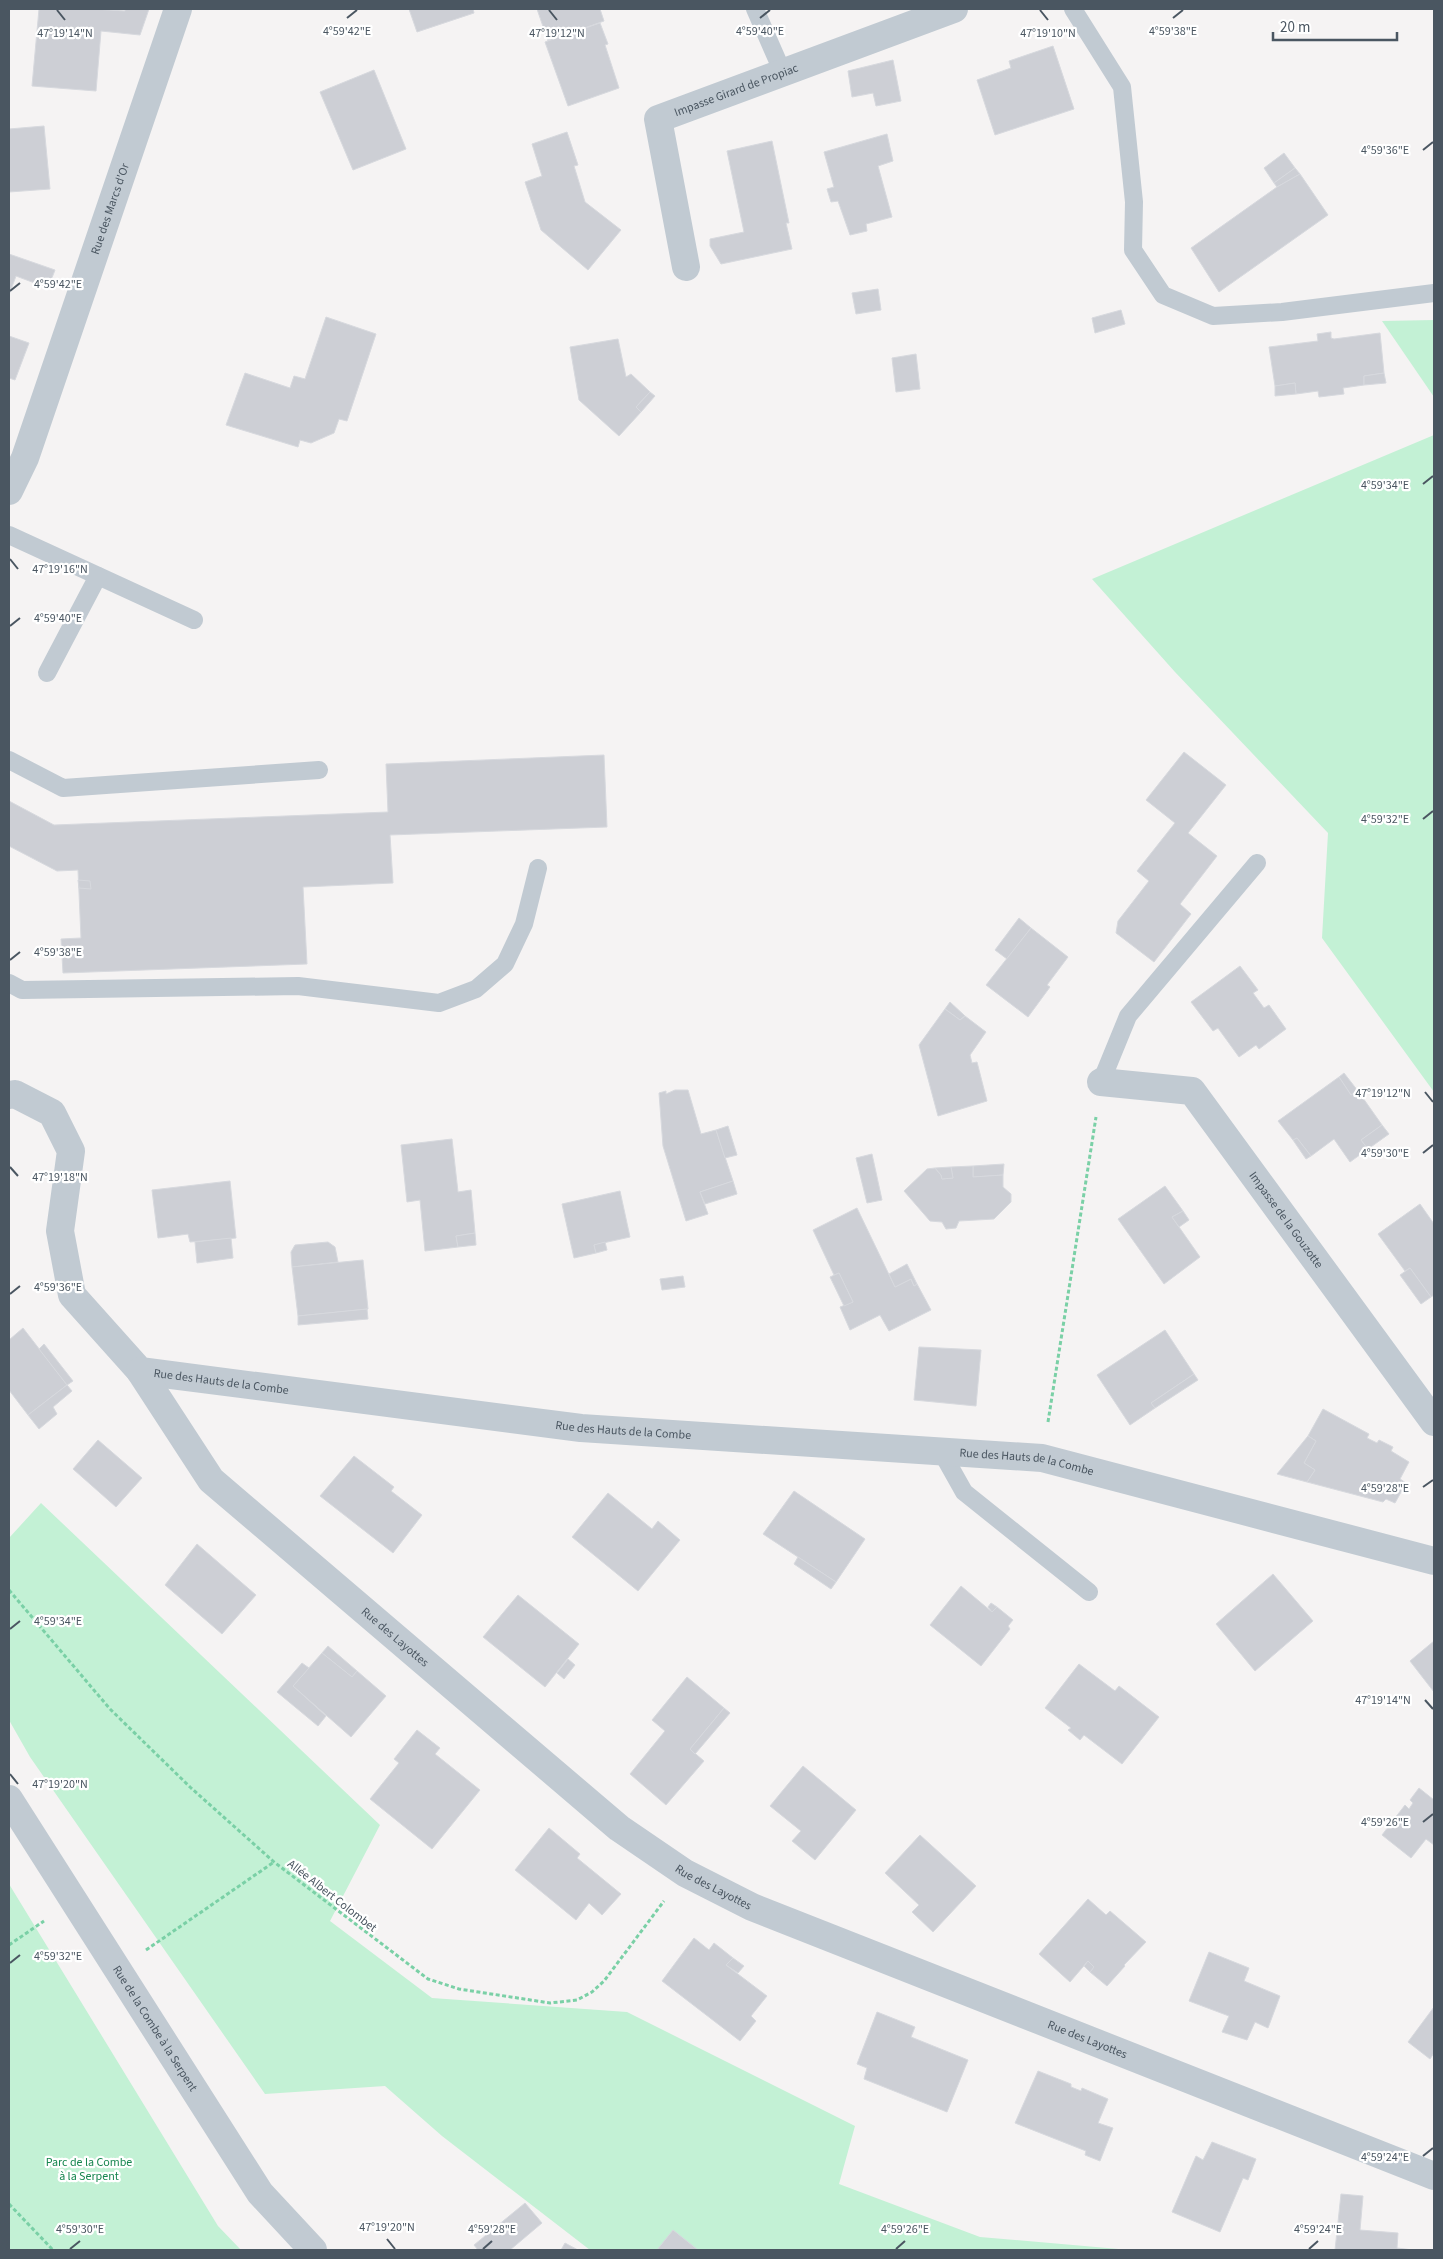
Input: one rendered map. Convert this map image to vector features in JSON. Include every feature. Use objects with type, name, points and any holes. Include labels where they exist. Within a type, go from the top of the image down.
[{"type":"street","name":"Rue des Marcs d'Or","points":[[9,491],[25,458],[178,9]]},
{"type":"street","name":"Impasse Girard de Propiac","points":[[686,267],[658,119],[954,9]]},
{"type":"street","name":"Impasse de la Gouzotte","points":[[1102,1082],[1192,1091],[1434,1422]]},
{"type":"street","name":"Rue des Hauts de la Combe","points":[[9,1095],[16,1094],[52,1113],[71,1151],[60,1231],[72,1295],[140,1371],[581,1428],[1042,1458],[1434,1561]]},
{"type":"street","name":"Rue des Layottes","points":[[140,1371],[211,1480],[619,1828],[685,1873],[752,1908],[1434,2176]]},
{"type":"street","name":"Rue de la Combe à la Serpent","points":[[9,1799],[260,2193],[313,2250]]},
{"type":"lane","points":[[755,9],[783,73]]},
{"type":"lane","points":[[1073,9],[1122,87],[1134,202],[1133,250],[1163,295],[1213,316],[1282,312],[1434,293]]},
{"type":"lane","points":[[9,535],[194,620]]},
{"type":"lane","points":[[47,673],[98,576]]},
{"type":"lane","points":[[9,760],[63,788],[319,770]]},
{"type":"lane","points":[[1102,1082],[1128,1016],[1257,863]]},
{"type":"lane","points":[[9,983],[22,990],[298,986],[439,1003],[476,989],[504,964],[524,924],[538,868]]},
{"type":"lane","points":[[942,1452],[964,1492],[1090,1592]]},
{"type":"path","points":[[1042,1458],[1102,1082]]},
{"type":"path","name":"Allée Albert Colombet","points":[[9,1590],[110,1709],[190,1786],[274,1862],[428,1979],[460,1989],[550,2003],[577,2000],[592,1992],[604,1981],[685,1873]]},
{"type":"path","points":[[117,1970],[274,1862]]},
{"type":"path","points":[[9,1945],[74,1902]]},
{"type":"path","points":[[9,2204],[53,2250]]},
{"type":"green space","points":[[1434,320],[1434,397],[1382,321]]},
{"type":"green space","points":[[1434,435],[1434,1092],[1322,938],[1328,833],[1175,672],[1092,579]]},
{"type":"green space","points":[[41,1503],[380,1825],[330,1921],[432,1998],[627,2012],[855,2126],[839,2184],[980,2237],[1130,2250],[590,2250],[442,2136],[385,2086],[265,2094],[30,1757],[9,1720],[9,1538]]},
{"type":"green space","name":"Parc de la Combe à la Serpent","points":[[9,1884],[218,2226],[241,2250],[9,2250]]},
{"type":"building","points":[[39,9],[125,11],[125,9],[149,9],[140,35],[101,31],[96,91],[32,86]]},
{"type":"building","points":[[409,9],[473,9],[474,13],[417,32]]},
{"type":"building","points":[[537,9],[600,9],[604,21],[548,41]]},
{"type":"building","points":[[600,23],[608,44],[605,45],[619,88],[568,106],[545,42]]},
{"type":"building","points":[[1053,46],[1074,109],[995,135],[977,80],[1011,68],[1009,61]]},
{"type":"building","points":[[893,60],[901,101],[876,106],[873,93],[852,97],[848,71]]},
{"type":"building","points":[[374,70],[406,149],[353,170],[320,92]]},
{"type":"building","points":[[44,126],[50,189],[9,192],[9,129]]},
{"type":"building","points":[[567,132],[578,165],[574,166],[585,202],[621,230],[588,270],[541,230],[525,182],[542,176],[532,144]]},
{"type":"building","points":[[887,134],[893,161],[878,166],[892,217],[866,224],[867,231],[850,235],[838,201],[831,202],[827,189],[834,187],[824,152]]},
{"type":"building","points":[[772,141],[789,223],[786,223],[792,249],[721,264],[710,246],[710,239],[744,232],[727,151]]},
{"type":"building","points":[[1284,153],[1295,168],[1274,183],[1264,168]]},
{"type":"building","points":[[1295,168],[1300,174],[1277,187],[1274,183]]},
{"type":"building","points":[[1300,174],[1328,215],[1219,292],[1191,248],[1277,187]]},
{"type":"building","points":[[9,254],[55,270],[48,288],[16,276],[9,295]]},
{"type":"building","points":[[878,289],[881,310],[856,314],[852,293]]},
{"type":"building","points":[[1121,310],[1125,324],[1095,333],[1092,318]]},
{"type":"building","points":[[326,317],[376,334],[347,421],[339,419],[334,433],[311,443],[300,440],[298,447],[226,425],[245,373],[290,388],[294,376],[305,379]]},
{"type":"building","points":[[1331,332],[1331,338],[1334,339],[1380,333],[1384,373],[1364,376],[1364,385],[1343,388],[1344,394],[1319,397],[1318,391],[1296,394],[1295,383],[1275,386],[1269,347],[1318,341],[1317,334]]},
{"type":"building","points":[[9,336],[29,343],[15,380],[9,378]]},
{"type":"building","points":[[618,339],[626,377],[631,374],[650,392],[636,407],[641,412],[619,436],[579,400],[570,347]]},
{"type":"building","points":[[916,354],[920,389],[896,392],[892,358]]},
{"type":"building","points":[[1384,373],[1386,383],[1364,385],[1364,376]]},
{"type":"building","points":[[1295,383],[1296,394],[1275,396],[1275,386]]},
{"type":"building","points":[[650,392],[655,396],[641,412],[636,407]]},
{"type":"building","points":[[1184,752],[1226,785],[1188,833],[1217,856],[1180,904],[1191,914],[1154,962],[1116,933],[1118,921],[1149,881],[1137,871],[1175,823],[1146,800]]},
{"type":"building","points":[[604,755],[607,827],[390,835],[393,883],[303,887],[307,964],[63,973],[61,939],[81,938],[78,870],[57,871],[9,846],[9,801],[54,825],[388,812],[386,764]]},
{"type":"building","points":[[78,880],[90,881],[91,889],[79,888]]},
{"type":"building","points":[[1019,918],[1031,928],[1007,959],[995,950]]},
{"type":"building","points":[[1031,928],[1068,957],[1047,985],[1050,987],[1028,1017],[986,985]]},
{"type":"building","points":[[1240,966],[1258,990],[1253,993],[1264,1008],[1269,1005],[1286,1029],[1259,1049],[1256,1045],[1239,1057],[1218,1028],[1213,1031],[1191,1002]]},
{"type":"building","points":[[950,1002],[965,1016],[960,1020],[945,1009]]},
{"type":"building","points":[[945,1009],[960,1020],[965,1016],[986,1032],[970,1055],[972,1063],[977,1062],[987,1101],[938,1116],[919,1045]]},
{"type":"building","points":[[1344,1073],[1358,1091],[1351,1095],[1339,1077]]},
{"type":"building","points":[[1339,1077],[1351,1095],[1358,1091],[1382,1125],[1361,1140],[1368,1149],[1350,1162],[1334,1139],[1311,1156],[1297,1138],[1293,1140],[1278,1121]]},
{"type":"building","points":[[675,1090],[688,1090],[701,1134],[716,1130],[733,1181],[700,1192],[708,1214],[686,1221],[663,1146],[659,1093],[666,1091],[666,1094]]},
{"type":"building","points":[[1382,1125],[1389,1134],[1368,1149],[1361,1140]]},
{"type":"building","points":[[728,1126],[737,1155],[725,1158],[716,1130]]},
{"type":"building","points":[[1297,1138],[1311,1156],[1306,1159],[1293,1140]]},
{"type":"building","points":[[452,1139],[458,1192],[471,1190],[475,1233],[456,1236],[458,1247],[425,1251],[420,1200],[407,1202],[401,1145]]},
{"type":"building","points":[[872,1154],[882,1200],[867,1203],[856,1158]]},
{"type":"building","points":[[1004,1164],[1003,1175],[973,1177],[973,1166]]},
{"type":"building","points":[[973,1166],[973,1177],[1003,1175],[1003,1187],[1011,1194],[1011,1202],[994,1219],[959,1221],[956,1228],[946,1229],[942,1222],[930,1221],[904,1191],[927,1169],[935,1168],[942,1179],[953,1178],[951,1167]]},
{"type":"building","points":[[951,1167],[953,1178],[942,1179],[935,1168]]},
{"type":"building","points":[[230,1181],[236,1238],[190,1242],[188,1234],[158,1238],[152,1190]]},
{"type":"building","points":[[733,1181],[737,1194],[705,1204],[700,1192]]},
{"type":"building","points":[[1165,1186],[1183,1211],[1172,1217],[1200,1257],[1164,1284],[1118,1219]]},
{"type":"building","points":[[620,1191],[630,1237],[594,1245],[596,1253],[574,1258],[562,1204]]},
{"type":"building","points":[[1420,1204],[1434,1224],[1434,1295],[1431,1297],[1410,1268],[1405,1271],[1378,1234]]},
{"type":"building","points":[[857,1208],[895,1287],[911,1279],[914,1286],[917,1284],[931,1310],[889,1331],[880,1315],[850,1330],[840,1307],[853,1302],[839,1273],[834,1275],[813,1230]]},
{"type":"building","points":[[1183,1211],[1189,1220],[1179,1227],[1172,1217]]},
{"type":"building","points":[[475,1233],[476,1245],[458,1247],[456,1236]]},
{"type":"building","points":[[231,1238],[233,1258],[197,1263],[195,1242]]},
{"type":"building","points":[[328,1242],[335,1247],[338,1262],[292,1267],[291,1252],[295,1245]]},
{"type":"building","points":[[605,1242],[607,1250],[596,1253],[594,1245]]},
{"type":"building","points":[[363,1260],[368,1309],[298,1316],[292,1267]]},
{"type":"building","points":[[907,1264],[917,1284],[914,1286],[911,1279],[895,1287],[889,1274]]},
{"type":"building","points":[[1410,1268],[1431,1297],[1421,1304],[1400,1275]]},
{"type":"building","points":[[839,1273],[853,1302],[844,1306],[830,1277]]},
{"type":"building","points":[[683,1276],[685,1287],[662,1290],[660,1279]]},
{"type":"building","points":[[367,1309],[368,1319],[298,1325],[298,1316]]},
{"type":"building","points":[[23,1328],[67,1385],[28,1415],[9,1390],[9,1340]]},
{"type":"building","points":[[1165,1330],[1194,1374],[1151,1403],[1155,1408],[1130,1425],[1097,1375]]},
{"type":"building","points":[[44,1344],[73,1381],[67,1385],[39,1349]]},
{"type":"building","points":[[919,1347],[981,1350],[976,1406],[914,1400]]},
{"type":"building","points":[[1194,1374],[1198,1380],[1155,1408],[1151,1403]]},
{"type":"building","points":[[67,1385],[72,1391],[53,1407],[57,1414],[39,1429],[28,1415]]},
{"type":"building","points":[[1323,1409],[1369,1434],[1367,1438],[1377,1443],[1379,1440],[1393,1447],[1391,1451],[1409,1462],[1400,1479],[1406,1483],[1395,1503],[1386,1499],[1383,1502],[1307,1482],[1315,1470],[1304,1463],[1316,1441],[1308,1436]]},
{"type":"building","points":[[1308,1436],[1316,1441],[1304,1463],[1315,1470],[1307,1482],[1277,1474]]},
{"type":"building","points":[[98,1440],[142,1478],[116,1507],[73,1469]]},
{"type":"building","points":[[354,1456],[394,1487],[391,1491],[422,1515],[393,1553],[320,1496]]},
{"type":"building","points":[[794,1491],[865,1539],[836,1582],[763,1534]]},
{"type":"building","points":[[608,1493],[652,1529],[658,1521],[680,1540],[638,1591],[572,1537]]},
{"type":"building","points":[[197,1544],[256,1595],[222,1634],[165,1585]]},
{"type":"building","points":[[798,1557],[836,1582],[831,1589],[794,1564]]},
{"type":"building","points":[[1273,1574],[1313,1621],[1255,1671],[1216,1624]]},
{"type":"building","points":[[961,1586],[992,1612],[997,1607],[1013,1620],[1008,1626],[1010,1629],[981,1666],[930,1625]]},
{"type":"building","points":[[518,1595],[579,1644],[545,1687],[483,1637]]},
{"type":"building","points":[[991,1603],[997,1607],[992,1612],[988,1607]]},
{"type":"building","points":[[1434,1641],[1434,1692],[1410,1661]]},
{"type":"building","points":[[328,1646],[357,1671],[352,1677],[322,1653]]},
{"type":"building","points":[[322,1653],[352,1677],[357,1671],[386,1696],[351,1737],[293,1686]]},
{"type":"building","points":[[568,1659],[575,1665],[564,1679],[557,1673]]},
{"type":"building","points":[[302,1663],[309,1668],[293,1686],[326,1716],[318,1726],[277,1692]]},
{"type":"building","points":[[1079,1664],[1115,1691],[1119,1686],[1159,1717],[1122,1764],[1084,1735],[1080,1740],[1068,1730],[1071,1728],[1045,1708]]},
{"type":"building","points":[[687,1677],[724,1708],[690,1749],[704,1761],[666,1805],[630,1774],[665,1731],[652,1720]]},
{"type":"building","points":[[724,1708],[730,1713],[695,1754],[690,1749]]},
{"type":"building","points":[[417,1730],[440,1748],[435,1754],[480,1790],[432,1849],[370,1799],[399,1763],[394,1759]]},
{"type":"building","points":[[803,1766],[856,1810],[815,1860],[792,1841],[801,1831],[770,1806]]},
{"type":"building","points":[[1419,1788],[1434,1800],[1434,1845],[1426,1839],[1411,1858],[1382,1835],[1405,1805],[1409,1809],[1413,1803],[1410,1800]]},
{"type":"building","points":[[549,1828],[580,1854],[577,1858],[621,1894],[602,1915],[589,1903],[576,1920],[515,1870]]},
{"type":"building","points":[[920,1835],[976,1886],[933,1932],[912,1912],[919,1905],[885,1873]]},
{"type":"building","points":[[1088,1899],[1106,1915],[1110,1911],[1146,1942],[1107,1986],[1090,1972],[1094,1967],[1088,1961],[1070,1982],[1039,1954]]},
{"type":"building","points":[[694,1938],[709,1950],[714,1943],[733,1958],[726,1965],[767,1996],[751,2016],[756,2021],[740,2041],[662,1981]]},
{"type":"building","points":[[1209,1952],[1249,1968],[1244,1981],[1280,1996],[1268,2028],[1255,2022],[1247,2040],[1222,2032],[1229,2016],[1189,2001]]},
{"type":"building","points":[[733,1958],[744,1966],[738,1973],[726,1965]]},
{"type":"building","points":[[1088,1961],[1094,1967],[1090,1972],[1084,1966]]},
{"type":"building","points":[[1434,2007],[1434,2053],[1430,2059],[1408,2042]]},
{"type":"building","points":[[877,2012],[915,2027],[911,2037],[968,2060],[947,2112],[864,2079],[867,2068],[857,2064]]},
{"type":"building","points":[[1038,2071],[1071,2084],[1071,2087],[1081,2091],[1082,2088],[1108,2099],[1098,2123],[1113,2128],[1100,2161],[1085,2155],[1086,2151],[1015,2123]]},
{"type":"building","points":[[1212,2142],[1256,2159],[1248,2180],[1243,2178],[1220,2232],[1172,2212],[1196,2156],[1203,2160]]},
{"type":"building","points":[[1341,2194],[1363,2196],[1360,2230],[1398,2233],[1397,2248],[1413,2250],[1335,2250]]},
{"type":"building","points":[[525,2203],[542,2223],[510,2250],[478,2250],[474,2245]]},
{"type":"building","points":[[673,2230],[698,2250],[657,2250]]},
{"type":"building","points":[[565,2243],[578,2250],[561,2250]]}]
